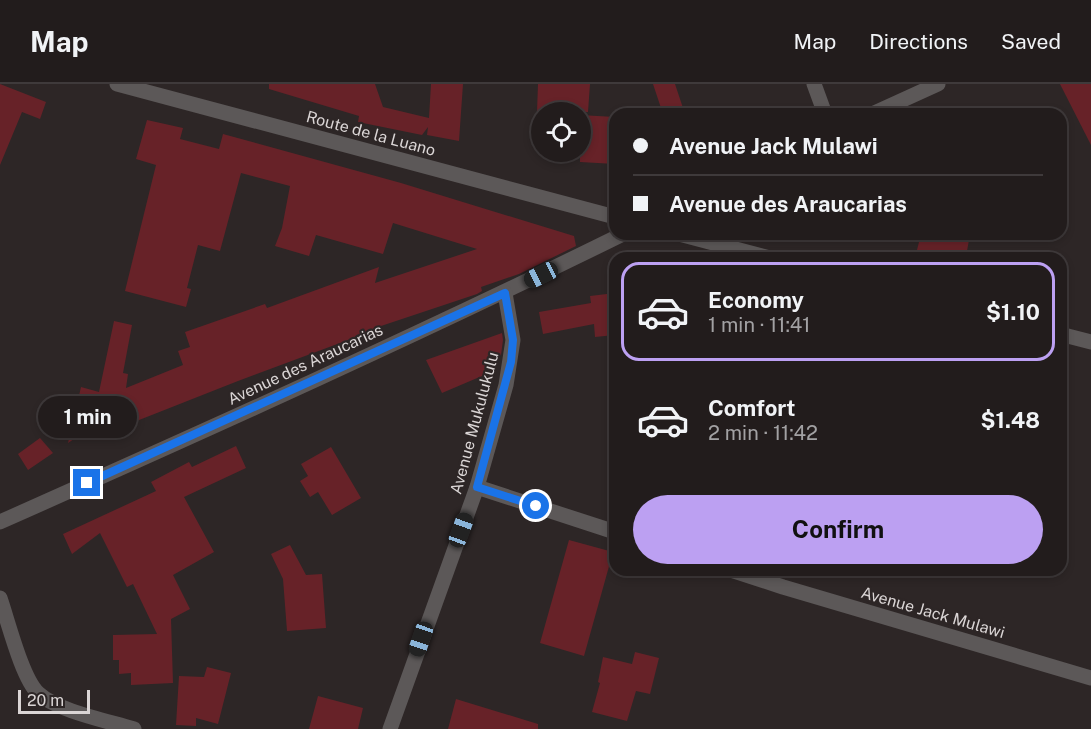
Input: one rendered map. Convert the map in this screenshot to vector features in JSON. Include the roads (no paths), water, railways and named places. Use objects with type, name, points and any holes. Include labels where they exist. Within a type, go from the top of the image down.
[{"type":"street","name":"Route de la Luano","points":[[117,84],[609,215]]},
{"type":"street","points":[[814,84],[823,108]]},
{"type":"street","points":[[885,108],[938,84]]},
{"type":"street","name":"Avenue des Araucarias","points":[[0,522],[505,293],[611,240]]},
{"type":"street","points":[[702,240],[747,252]]},
{"type":"street","name":"Avenue Mukulukulu","points":[[390,729],[477,487],[511,362],[513,340],[505,293]]},
{"type":"street","points":[[1067,336],[1091,342]]},
{"type":"street","points":[[477,487],[609,530]]},
{"type":"street","name":"Avenue Jack Mulawi","points":[[751,576],[1091,678]]},
{"type":"street","points":[[0,598],[27,673],[39,695],[53,704],[134,729]]}]
